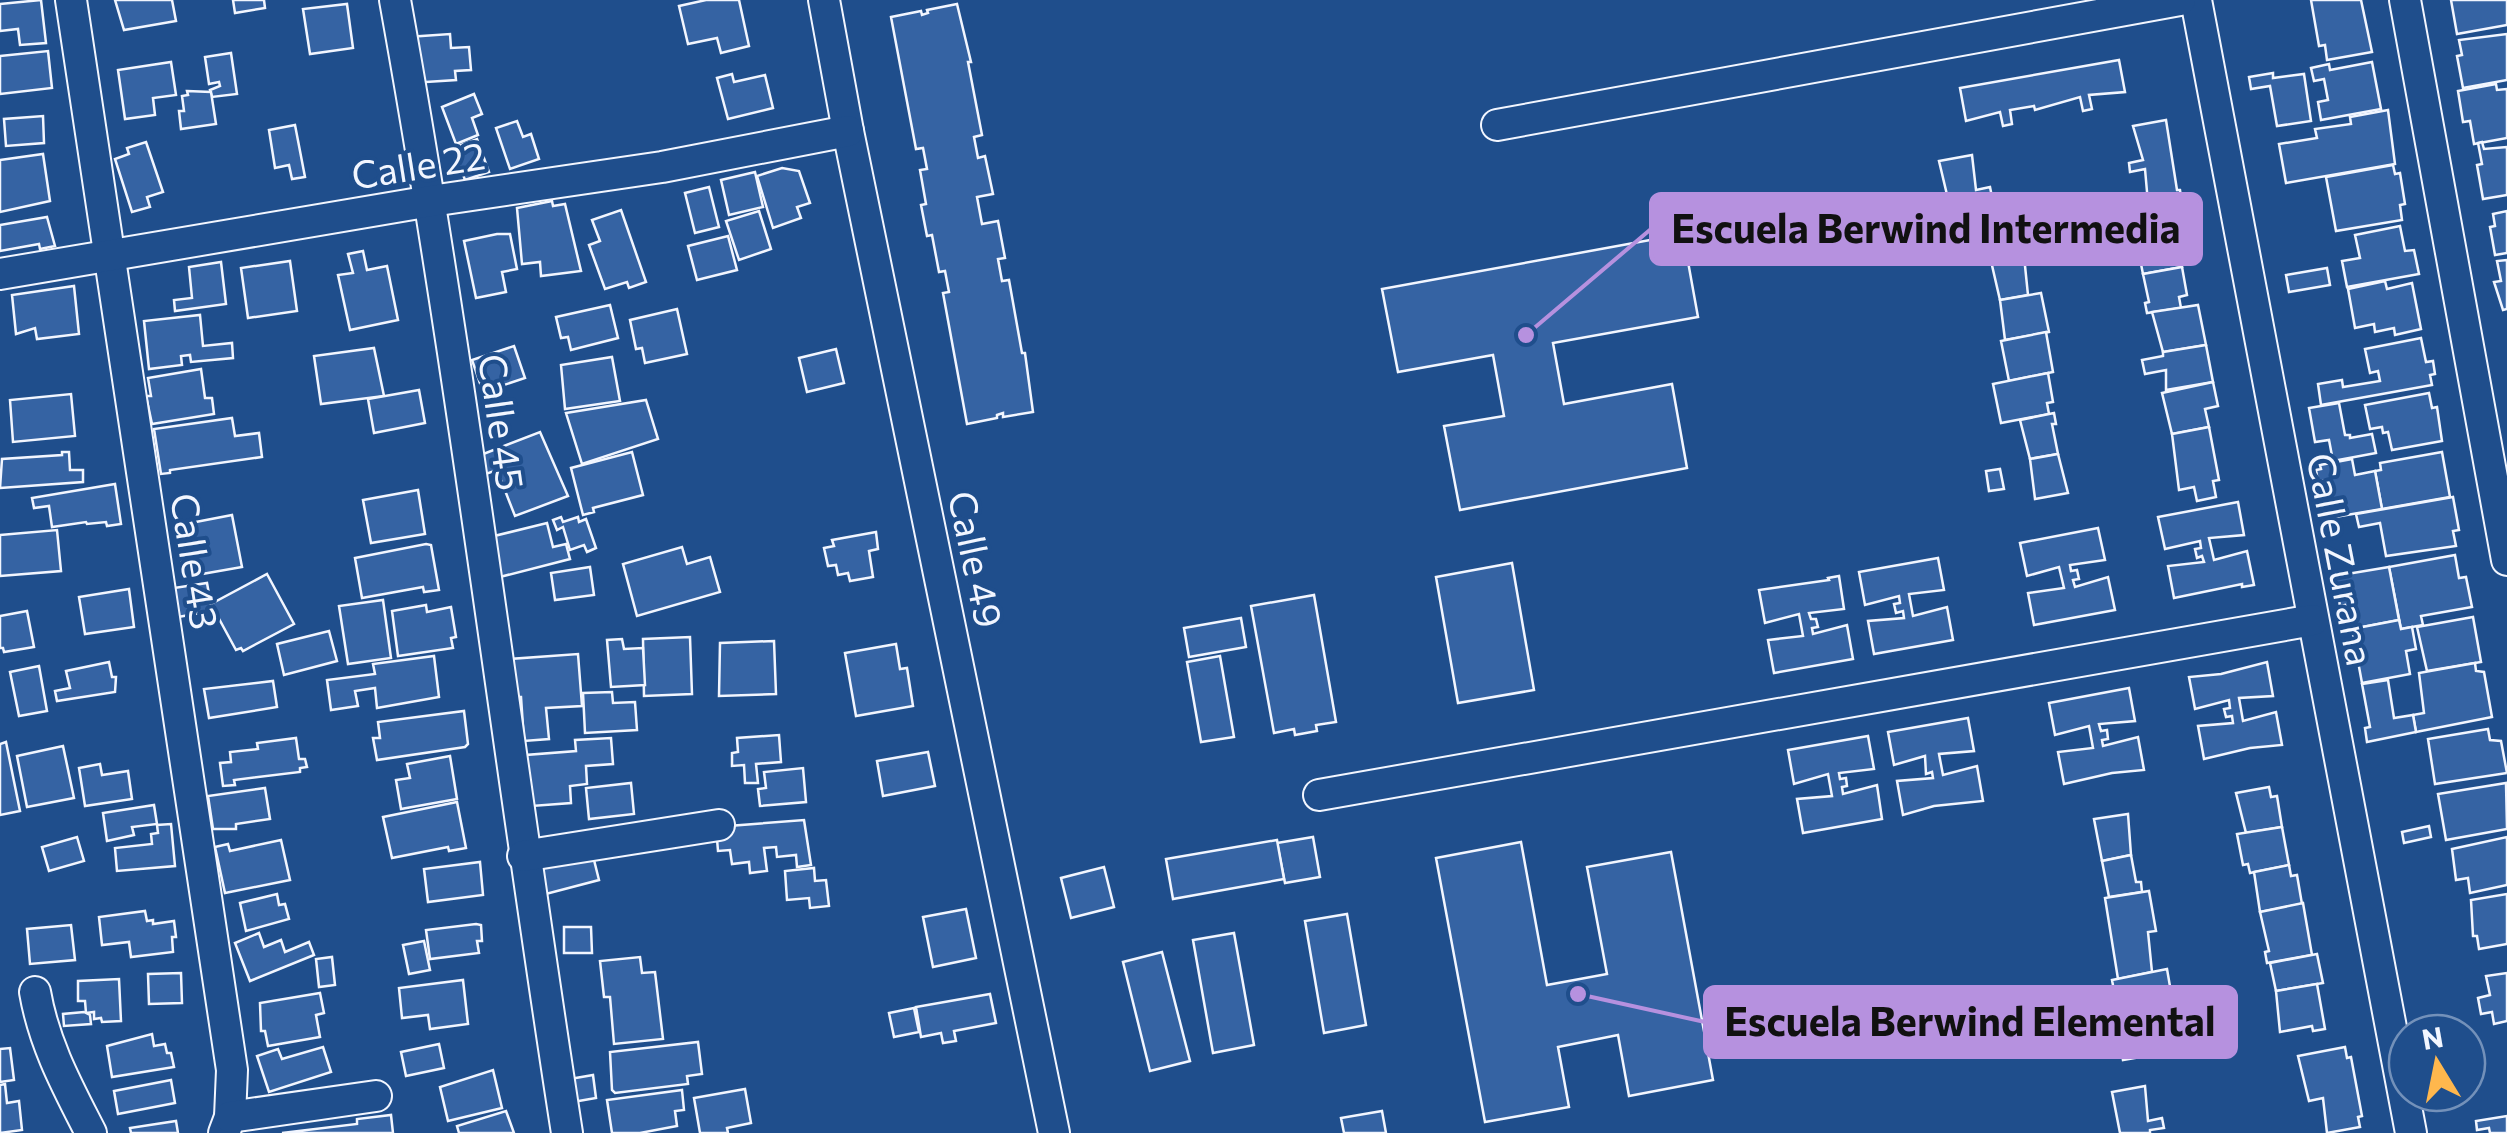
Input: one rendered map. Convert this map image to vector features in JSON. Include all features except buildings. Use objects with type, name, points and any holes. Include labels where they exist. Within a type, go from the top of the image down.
[{"type":"street","name":"Calle 43","points":[[71,0],[232,1070],[227,1125]]},
{"type":"street","name":"Calle 45","points":[[395,0],[431,201],[567,1133]]},
{"type":"street","name":"Calle 49","points":[[824,0],[1054,1133]]},
{"type":"street","points":[[1497,124],[2180,0]]},
{"type":"street","name":"Calle Zurana","points":[[2196,0],[2411,1133]]},
{"type":"street","points":[[2406,0],[2507,560]]},
{"type":"street","name":"Calle 22","points":[[0,274],[431,201],[662,167],[848,131]]},
{"type":"street","points":[[1319,795],[2313,620]]},
{"type":"street","points":[[524,856],[720,826]]},
{"type":"street","points":[[34,992],[52,1057],[91,1133]]},
{"type":"street","points":[[227,1125],[376,1096]]},
{"type":"place","name":"Escuela Berwind Intermedia","points":[[1526,335]]},
{"type":"place","name":"Escuela Berwind Elemental","points":[[1578,994]]}]
